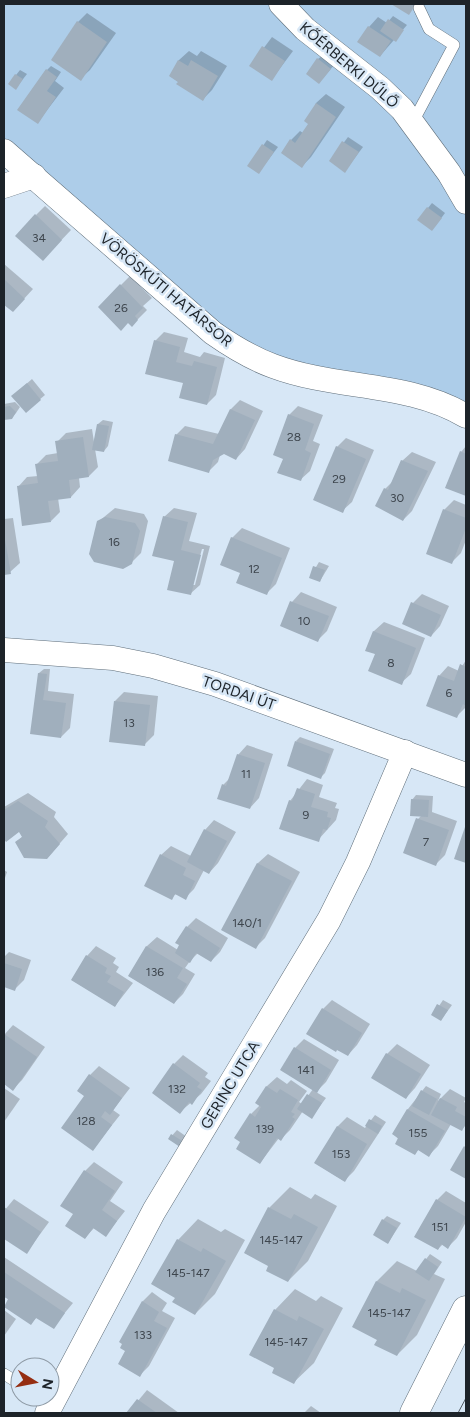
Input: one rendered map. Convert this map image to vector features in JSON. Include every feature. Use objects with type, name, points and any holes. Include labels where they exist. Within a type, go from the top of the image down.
[{"type":"street","name":"KŐÉRBERKI DŰLŐ","points":[[281,4],[305,29],[380,88],[412,122],[449,173],[466,202]]},
{"type":"street","name":"VÖRÖSKÚTI HATÁRSOR","points":[[4,151],[213,333],[241,353],[274,367],[306,375],[414,394],[466,416]]},
{"type":"street","points":[[4,186],[34,176]]},
{"type":"street","name":"TORDAI ÚT","points":[[4,650],[114,658],[153,666],[215,684],[466,775]]},
{"type":"street","name":"GERINC UTCA","points":[[60,1380],[154,1211],[329,920],[358,862],[405,752]]},
{"type":"street","points":[[414,1413],[466,1310]]},
{"type":"lane","points":[[412,122],[454,45],[429,28],[420,8]]},
{"type":"shaded area","points":[[4,4],[466,4],[466,416],[241,353],[4,149]]},
{"type":"building","points":[[391,4],[416,4],[409,15]]},
{"type":"building","points":[[388,19],[404,30],[396,42],[380,31]]},
{"type":"building","points":[[77,21],[107,42],[81,81],[51,60]]},
{"type":"building","points":[[368,26],[391,41],[380,57],[357,42]]},
{"type":"building","points":[[262,46],[285,61],[272,81],[249,66]]},
{"type":"building","points":[[317,58],[331,69],[319,84],[306,74]]},
{"type":"building","points":[[178,60],[188,66],[191,60],[218,76],[203,101],[176,84],[178,82],[169,76]]},
{"type":"building","points":[[46,69],[57,77],[47,91],[56,97],[38,124],[17,110]]},
{"type":"building","points":[[15,74],[23,79],[16,90],[8,84]]},
{"type":"building","points":[[316,103],[336,117],[302,168],[281,153],[290,139],[295,143],[308,124],[304,121]]},
{"type":"building","points":[[342,141],[359,152],[345,173],[329,161]]},
{"type":"building","points":[[262,144],[274,152],[259,174],[247,166]]},
{"type":"building","points":[[427,207],[442,218],[432,231],[417,220]]},
{"type":"building","points":[[35,214],[62,240],[43,261],[15,236]]},
{"type":"building","points":[[4,279],[25,299],[13,312],[4,305]]},
{"type":"building","points":[[120,284],[143,308],[135,316],[138,320],[132,327],[128,323],[121,331],[98,307]]},
{"type":"building","points":[[154,340],[180,347],[176,362],[192,366],[194,361],[217,367],[207,405],[179,398],[183,383],[145,374]]},
{"type":"building","points":[[27,383],[41,400],[26,413],[11,396]]},
{"type":"building","points":[[10,406],[16,412],[12,419],[4,420],[4,407]]},
{"type":"building","points":[[230,409],[255,420],[236,460],[224,454],[213,460],[209,473],[168,461],[175,434],[213,444]]},
{"type":"building","points":[[288,414],[314,424],[305,450],[311,453],[301,481],[277,473],[283,459],[273,455]]},
{"type":"building","points":[[97,424],[109,426],[104,452],[92,450]]},
{"type":"building","points":[[83,437],[89,477],[69,480],[71,498],[48,501],[51,522],[22,526],[17,486],[38,483],[35,464],[58,461],[55,441]]},
{"type":"building","points":[[336,446],[366,459],[343,513],[313,500]]},
{"type":"building","points":[[460,451],[466,454],[466,496],[445,488]]},
{"type":"building","points":[[401,460],[428,471],[403,521],[375,506],[384,488],[388,490]]},
{"type":"building","points":[[443,509],[466,518],[466,528],[452,564],[426,554]]},
{"type":"building","points":[[163,516],[188,522],[181,550],[201,555],[191,595],[167,590],[174,561],[152,556]]},
{"type":"building","points":[[105,517],[135,523],[140,531],[132,564],[123,569],[94,562],[89,554],[97,521]]},
{"type":"building","points":[[4,534],[11,574],[4,575]]},
{"type":"building","points":[[231,537],[282,558],[267,595],[236,583],[240,573],[220,565]]},
{"type":"building","points":[[313,566],[325,570],[320,582],[309,578]]},
{"type":"building","points":[[290,601],[329,616],[318,642],[280,626]]},
{"type":"building","points":[[411,602],[441,615],[431,637],[402,624]]},
{"type":"building","points":[[373,631],[416,648],[402,685],[368,671],[375,654],[365,651]]},
{"type":"building","points":[[460,664],[466,667],[466,706],[463,704],[457,718],[426,706],[438,675],[454,681]]},
{"type":"building","points":[[38,673],[47,674],[43,700],[66,703],[61,738],[30,734]]},
{"type":"building","points":[[114,701],[150,705],[145,746],[109,742]]},
{"type":"building","points":[[295,741],[330,754],[321,779],[287,766]]},
{"type":"building","points":[[237,754],[265,763],[250,809],[217,799],[222,784],[226,786]]},
{"type":"building","points":[[297,788],[315,794],[311,807],[328,812],[327,817],[331,818],[327,830],[323,829],[319,842],[279,829],[289,800],[292,801]]},
{"type":"building","points":[[411,799],[429,800],[428,817],[410,816]]},
{"type":"building","points":[[18,801],[48,821],[45,827],[60,844],[47,859],[24,858],[15,842],[22,837],[19,832],[6,842],[4,839],[4,810]]},
{"type":"building","points":[[416,818],[449,830],[436,866],[403,853]]},
{"type":"building","points":[[466,824],[466,863],[454,859]]},
{"type":"building","points":[[204,829],[227,841],[209,874],[187,862]]},
{"type":"building","points":[[160,854],[186,868],[183,875],[195,881],[186,900],[175,894],[172,900],[144,886]]},
{"type":"building","points":[[257,863],[292,881],[256,949],[221,930]]},
{"type":"building","points":[[186,926],[220,948],[211,962],[196,953],[190,963],[175,953],[179,945],[175,943]]},
{"type":"building","points":[[146,946],[183,968],[177,978],[187,984],[174,1004],[128,976]]},
{"type":"building","points":[[86,955],[107,968],[105,973],[111,976],[107,982],[124,992],[115,1007],[71,980]]},
{"type":"building","points":[[4,963],[22,969],[15,991],[4,987]]},
{"type":"building","points":[[437,1004],[448,1010],[441,1021],[431,1015]]},
{"type":"building","points":[[322,1008],[362,1033],[348,1056],[337,1050],[336,1052],[306,1034]]},
{"type":"building","points":[[4,1034],[37,1057],[13,1091],[4,1084]]},
{"type":"building","points":[[294,1047],[331,1070],[317,1093],[280,1070]]},
{"type":"building","points":[[386,1053],[421,1074],[406,1099],[371,1078]]},
{"type":"building","points":[[173,1063],[200,1083],[197,1087],[202,1090],[192,1105],[189,1102],[180,1114],[152,1093]]},
{"type":"building","points":[[89,1074],[122,1098],[110,1115],[105,1111],[101,1117],[112,1125],[93,1151],[61,1128],[84,1096],[77,1091]]},
{"type":"building","points":[[266,1086],[277,1093],[280,1089],[298,1100],[291,1112],[295,1114],[292,1117],[295,1119],[281,1141],[277,1138],[260,1164],[236,1149],[240,1142],[234,1138],[250,1113],[255,1117],[261,1107],[255,1103]]},
{"type":"building","points":[[421,1090],[437,1099],[429,1115],[412,1106]]},
{"type":"building","points":[[307,1094],[322,1103],[312,1119],[297,1109]]},
{"type":"building","points":[[440,1098],[457,1107],[455,1111],[466,1117],[466,1123],[462,1131],[431,1115]]},
{"type":"building","points":[[407,1109],[445,1131],[429,1157],[418,1150],[415,1155],[395,1144],[398,1138],[392,1134]]},
{"type":"building","points":[[369,1119],[382,1126],[378,1134],[365,1126]]},
{"type":"building","points":[[337,1126],[367,1144],[345,1182],[314,1163]]},
{"type":"building","points":[[171,1134],[184,1142],[180,1147],[168,1139]]},
{"type":"building","points":[[464,1146],[466,1148],[466,1179],[450,1170]]},
{"type":"building","points":[[84,1170],[115,1191],[102,1210],[117,1221],[106,1237],[93,1228],[85,1239],[65,1226],[73,1214],[60,1206]]},
{"type":"building","points":[[436,1199],[466,1217],[448,1249],[441,1244],[438,1250],[414,1237]]},
{"type":"building","points":[[4,1207],[41,1232],[27,1254],[4,1239]]},
{"type":"building","points":[[268,1207],[291,1219],[294,1214],[318,1227],[288,1282],[266,1271],[268,1266],[244,1253]]},
{"type":"building","points":[[382,1219],[397,1228],[388,1244],[373,1235]]},
{"type":"building","points":[[177,1239],[201,1252],[203,1248],[226,1261],[195,1315],[172,1302],[175,1298],[151,1284]]},
{"type":"building","points":[[425,1258],[438,1267],[429,1281],[415,1272]]},
{"type":"building","points":[[4,1272],[65,1313],[54,1329],[36,1318],[31,1325],[4,1307],[8,1299],[4,1297]]},
{"type":"building","points":[[376,1281],[400,1293],[402,1288],[426,1300],[397,1356],[374,1345],[377,1340],[352,1327]]},
{"type":"building","points":[[142,1301],[159,1312],[154,1321],[167,1328],[140,1377],[118,1364],[125,1351],[120,1348],[122,1344],[119,1342]]},
{"type":"building","points":[[274,1309],[297,1321],[299,1316],[324,1329],[294,1384],[272,1373],[274,1368],[249,1355]]},
{"type":"building","points":[[137,1399],[157,1413],[126,1413]]},
{"type":"tram line","points":[[458,1413],[466,1398]]}]
